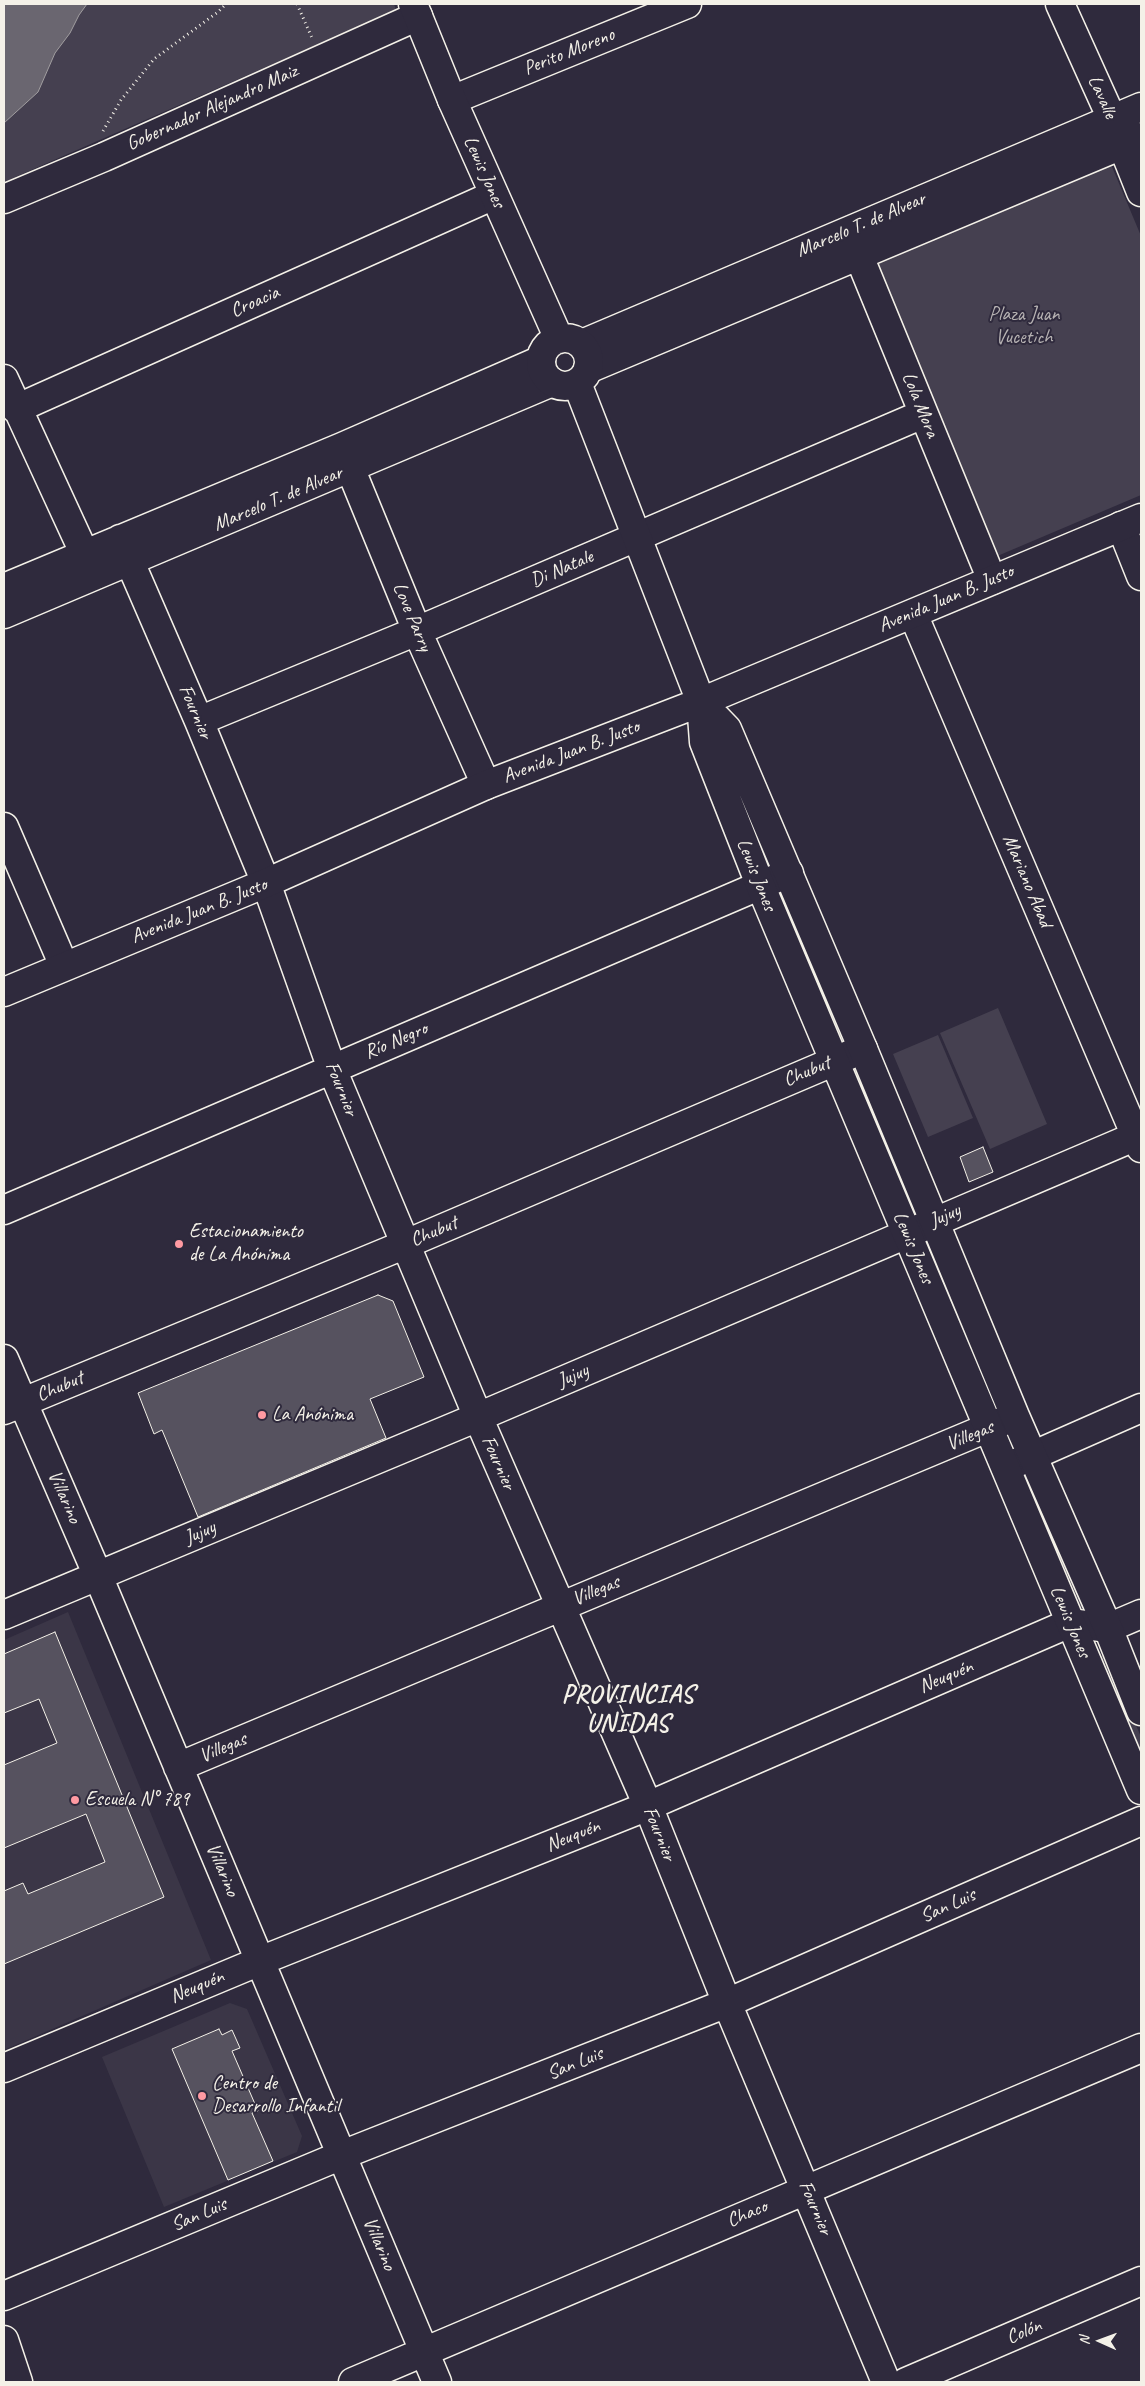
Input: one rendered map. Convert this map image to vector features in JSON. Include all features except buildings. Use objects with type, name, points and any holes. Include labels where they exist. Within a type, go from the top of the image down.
[{"type":"street","name":"Perito Moreno","points":[[452,100],[687,4]]},
{"type":"street","name":"Lavalle","points":[[1060,4],[1112,119],[1132,141],[1141,192]]},
{"type":"street","name":"Gobernador Alejandro Maiz","points":[[4,198],[104,157],[322,59],[416,10]]},
{"type":"street","name":"Lewis Jones","points":[[416,10],[452,100],[567,363],[701,702],[704,742],[761,887],[1007,1467],[1070,1623],[1141,1790]]},
{"type":"street","name":"Marcelo T. de Alvear","points":[[4,614],[90,565],[567,363],[845,232],[1141,107]]},
{"type":"street","name":"Marcelo T. de Alvear","points":[[567,363],[859,256],[1132,141]]},
{"type":"street","name":"Croacia","points":[[16,409],[494,195]]},
{"type":"street","name":"Lola Mora","points":[[845,232],[859,256],[992,580]]},
{"type":"street","points":[[4,379],[16,409],[90,565]]},
{"type":"street","name":"Di Natale","points":[[199,721],[416,631],[923,414]]},
{"type":"street","name":"Love Parry","points":[[346,458],[416,631],[486,785]]},
{"type":"street","points":[[1131,522],[1141,576]]},
{"type":"street","name":"Avenida Juan B. Justo","points":[[4,992],[266,883],[486,785],[701,702],[1131,522]]},
{"type":"street","name":"Fournier","points":[[125,550],[266,883],[332,1069],[478,1417],[648,1806],[727,2003],[807,2189],[886,2382]]},
{"type":"street","name":"Marcelo T. de Alvear","points":[[4,588],[90,565]]},
{"type":"street","name":"Mariano Abad","points":[[913,614],[1139,1139]]},
{"type":"street","name":"Lewis Jones","points":[[701,702],[728,729],[1015,1416],[1108,1628],[1141,1711]]},
{"type":"street","points":[[4,828],[64,966]]},
{"type":"street","name":"Río Negro","points":[[4,1210],[761,887],[789,873]]},
{"type":"street","name":"Chubut","points":[[13,1407],[406,1244],[863,1049]]},
{"type":"street","name":"Jujuy","points":[[4,1614],[478,1417],[934,1221],[1139,1139]]},
{"type":"street","name":"Villarino","points":[[4,1359],[13,1407],[98,1576],[437,2382]]},
{"type":"street","points":[[1007,1467],[1141,1408]]},
{"type":"street","name":"Villegas","points":[[178,1767],[1015,1416]]},
{"type":"street","points":[[1070,1623],[1108,1628],[1141,1614]]},
{"type":"street","name":"Neuquén","points":[[4,2068],[260,1961],[648,1806],[1070,1623]]},
{"type":"street","name":"San Luis","points":[[4,2296],[342,2156],[727,2003],[1141,1821]]},
{"type":"street","name":"Chaco","points":[[353,2382],[1141,2048]]},
{"type":"street","name":"Colón","points":[[906,2382],[1141,2281]]},
{"type":"street","points":[[4,2340],[18,2382]]},
{"type":"path","points":[[104,157],[100,144],[104,129],[121,100],[154,59],[218,12],[226,4]]},
{"type":"path","points":[[297,4],[322,59]]},
{"type":"shaded area","points":[[6,4],[87,4],[70,33],[55,53],[38,92],[4,123],[4,6]]},
{"type":"shaded area","name":"Escuela N° 789","points":[[68,1612],[211,1960],[4,2050],[4,1640]]},
{"type":"shaded area","name":"Centro de Desarrollo Infantil","points":[[230,2003],[247,2009],[302,2136],[297,2152],[164,2207],[102,2057]]},
{"type":"green space","points":[[4,4],[394,4],[396,10],[4,182]]},
{"type":"green space","name":"Plaza Juan Vucetich","points":[[1110,162],[1141,236],[1141,495],[995,557],[872,264]]},
{"type":"green space","points":[[792,906],[842,1027],[832,1031],[782,910]]},
{"type":"green space","points":[[998,1008],[1047,1124],[990,1149],[940,1033]]},
{"type":"green space","points":[[938,1035],[973,1118],[928,1137],[893,1054]]},
{"type":"green space","points":[[866,1080],[915,1200],[905,1204],[856,1085]]},
{"type":"green space","points":[[937,1250],[998,1391],[988,1396],[927,1255]]},
{"type":"green space","points":[[1035,1484],[1087,1606],[1077,1610],[1025,1489]]},
{"type":"green space","points":[[1106,1654],[1141,1737],[1141,1764],[1096,1658]]},
{"type":"place","name":"Estacionamiento de La Anónima","points":[[179,1244]]},
{"type":"place","name":"La Anónima","points":[[262,1415]]},
{"type":"place","name":"Escuela N° 789","points":[[75,1800]]},
{"type":"place","name":"Centro de Desarrollo Infantil","points":[[202,2096]]},
{"type":"district","name":"PROVINCIAS UNIDAS","points":[[628,1710]]}]
